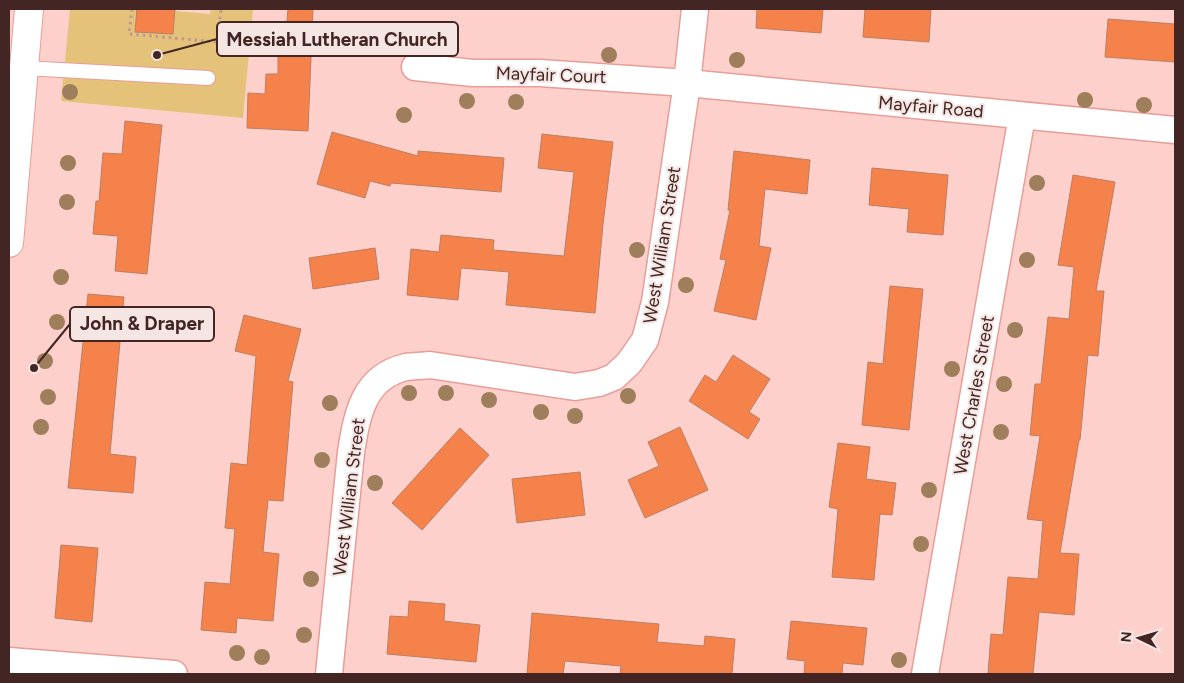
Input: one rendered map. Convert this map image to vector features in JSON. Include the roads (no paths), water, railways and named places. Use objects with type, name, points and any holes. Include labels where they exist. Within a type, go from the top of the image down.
[{"type":"street","points":[[9,243],[29,9]]},
{"type":"street","name":"West William Street","points":[[328,674],[351,452],[356,422],[362,402],[373,386],[388,374],[406,367],[430,365],[575,387],[599,384],[614,377],[629,363],[645,340],[655,302],[687,83],[695,9]]},
{"type":"street","name":"Mayfair Court","points":[[415,67],[473,73],[540,72],[687,83]]},
{"type":"street","name":"Mayfair Road","points":[[687,83],[1175,130]]},
{"type":"street","name":"West Charles Street","points":[[925,674],[1022,116]]},
{"type":"street","points":[[9,661],[174,674]]},
{"type":"lane","points":[[24,68],[208,78]]},
{"type":"place","name":"Messiah Lutheran Church","points":[[157,55]]},
{"type":"place","name":"John & Draper","points":[[34,368]]}]
